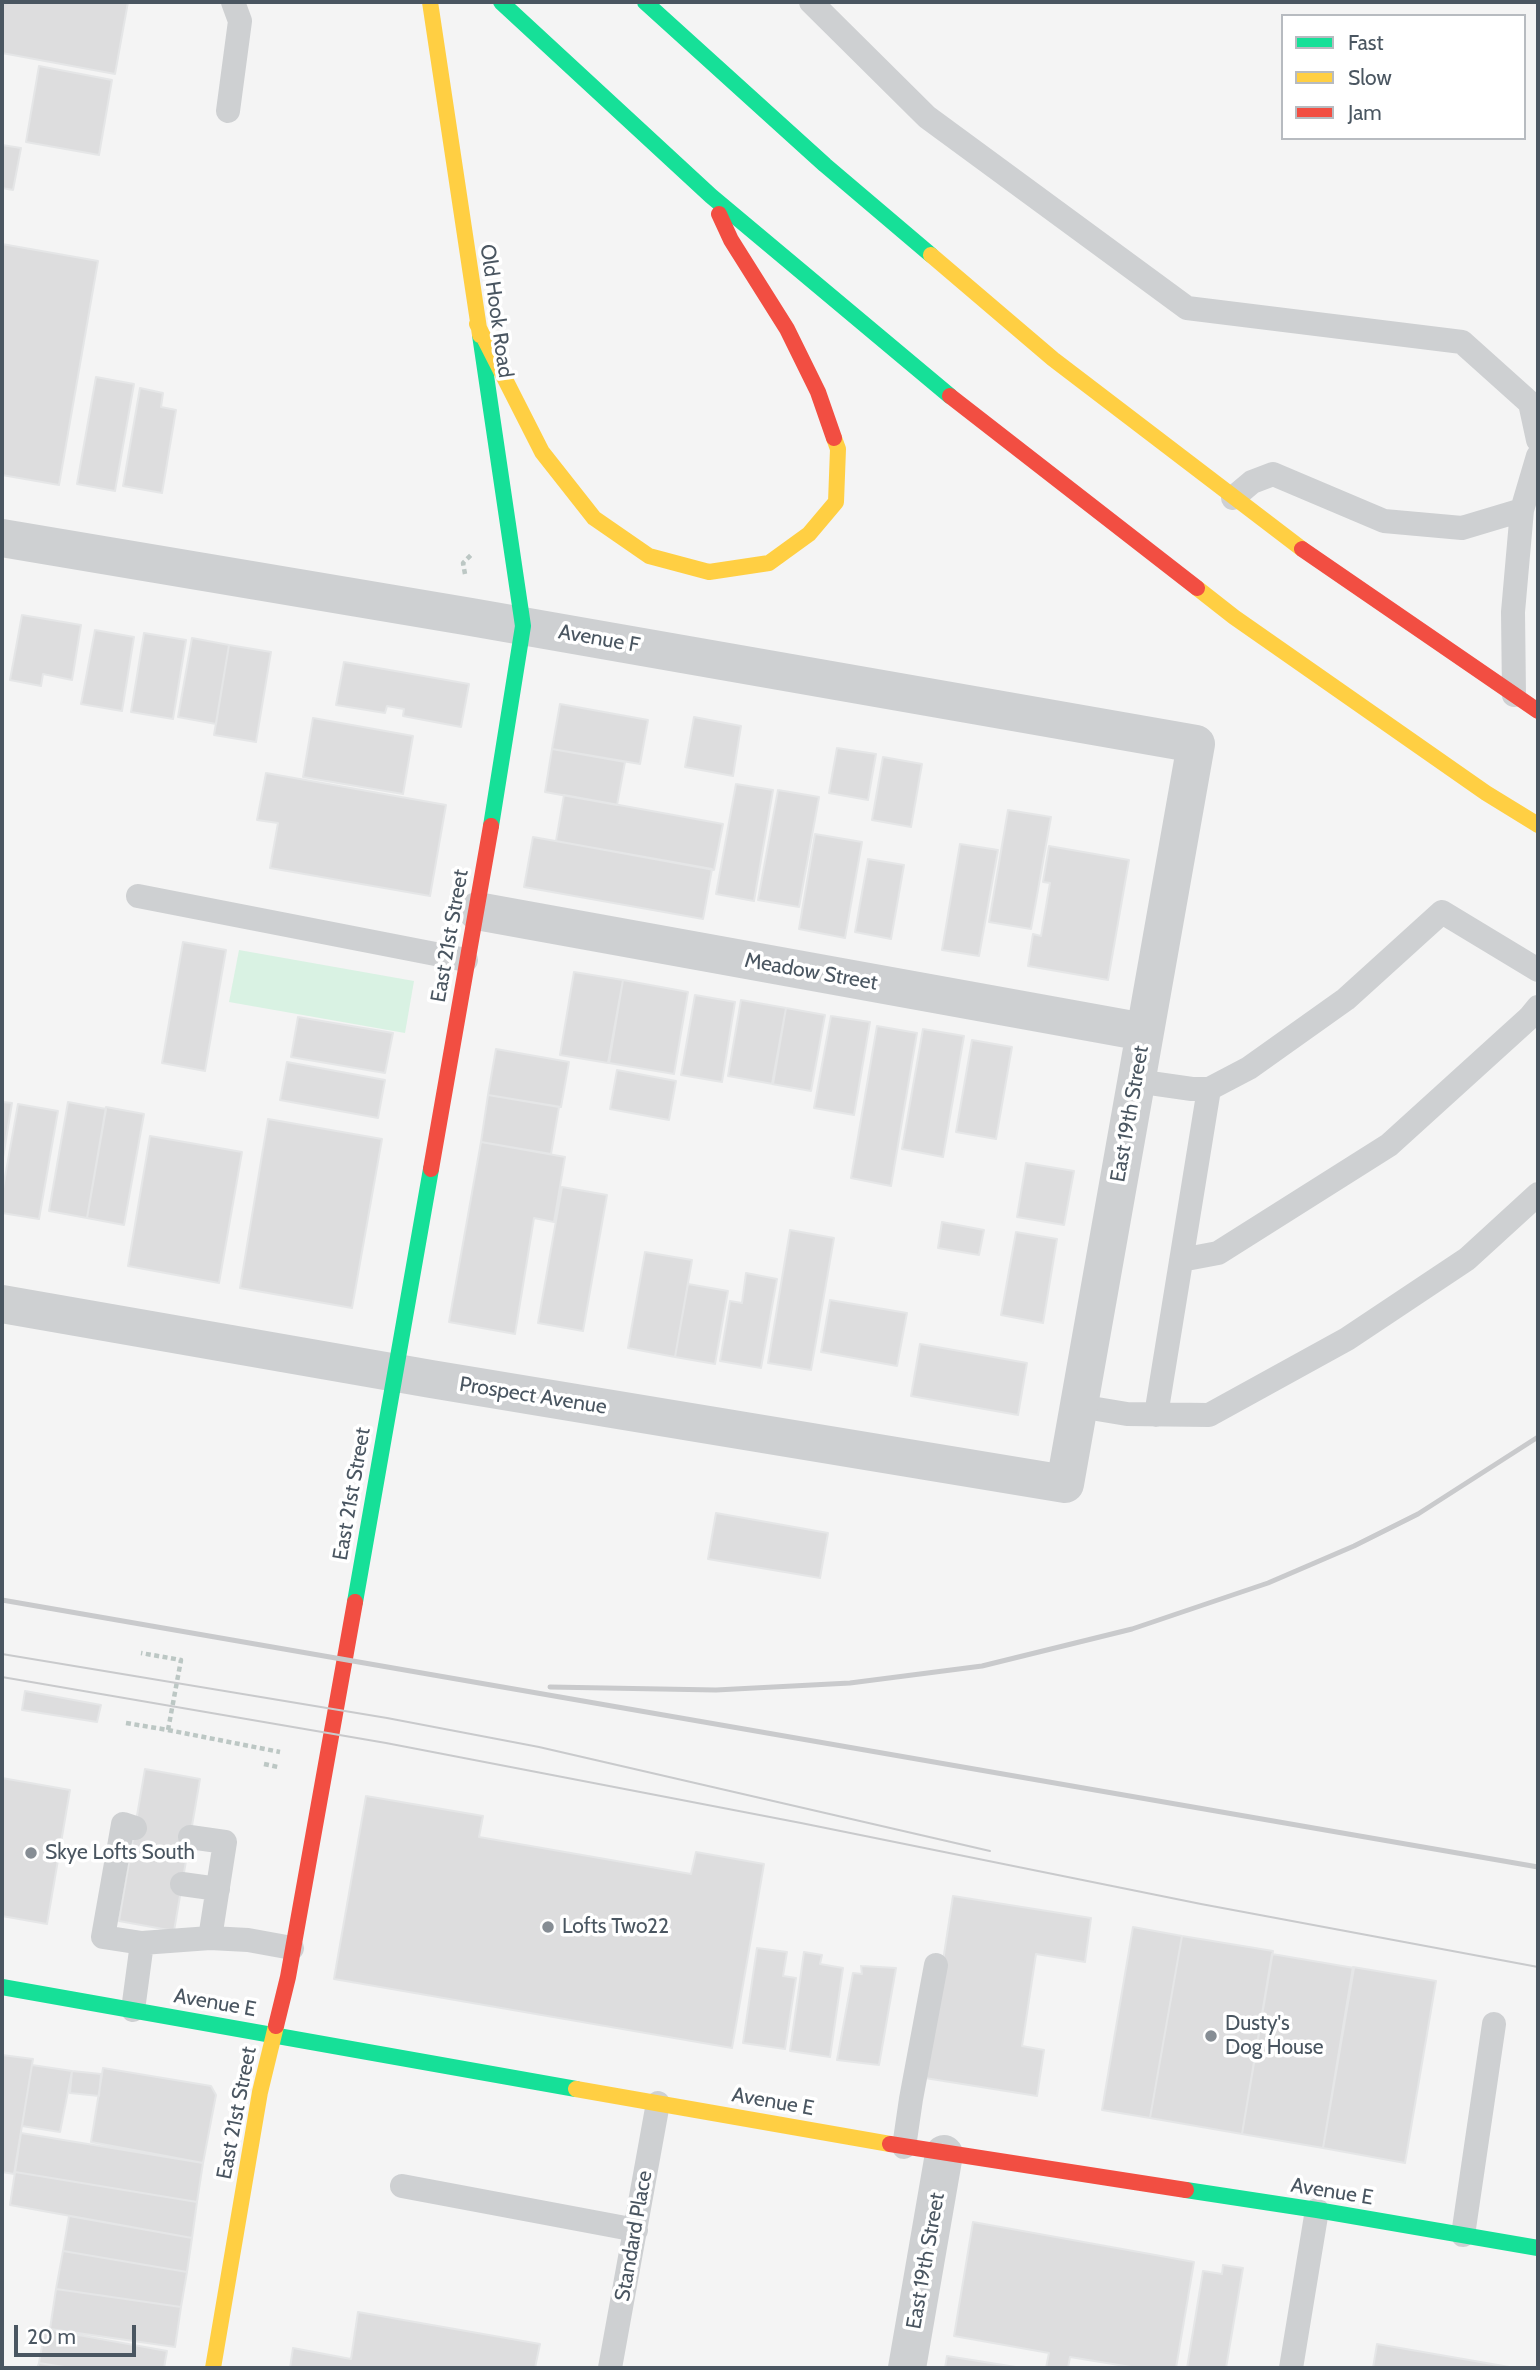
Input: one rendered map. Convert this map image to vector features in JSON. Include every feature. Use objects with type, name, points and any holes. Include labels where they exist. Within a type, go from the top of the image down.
[{"type":"main road","name":"Old Hook Road","points":[[430,2],[523,626]]},
{"type":"main road","points":[[501,2],[711,196],[984,425],[1223,609],[1486,793],[1538,825]]},
{"type":"main road","points":[[645,2],[825,165],[1052,359],[1279,533],[1538,711]]},
{"type":"main road","points":[[477,324],[542,452],[594,517],[649,556],[709,572],[769,563],[808,534],[836,502],[838,449],[818,392],[786,329],[731,240],[711,196]]},
{"type":"main road","name":"East 21st Street","points":[[213,2368],[260,2092],[292,1948],[396,1373],[466,960],[477,911],[523,626]]},
{"type":"main road","name":"Avenue E","points":[[2,1987],[944,2154],[1317,2210],[1538,2248]]},
{"type":"street","name":"Avenue F","points":[[2,538],[1196,744]]},
{"type":"street","name":"East 19th Street","points":[[1065,1483],[1196,744]]},
{"type":"street","name":"Meadow Street","points":[[477,911],[1144,1032]]},
{"type":"street","name":"Prospect Avenue","points":[[2,1304],[396,1373],[1065,1483]]},
{"type":"street","name":"East 19th Street","points":[[907,2368],[944,2154]]},
{"type":"lane","points":[[228,111],[240,21],[233,2]]},
{"type":"lane","points":[[811,2],[927,117],[1187,308],[1462,342],[1530,403],[1538,440]]},
{"type":"lane","points":[[1514,695],[1513,612],[1522,510],[1538,456]]},
{"type":"lane","points":[[1233,498],[1252,482],[1273,474],[1384,521],[1462,528],[1522,510]]},
{"type":"lane","points":[[138,895],[466,960]]},
{"type":"lane","points":[[1136,1081],[1209,1089],[1249,1068],[1346,999],[1442,912],[1538,970]]},
{"type":"lane","points":[[1181,1260],[1218,1253],[1388,1145],[1538,1007]]},
{"type":"lane","points":[[1156,1415],[1209,1089]]},
{"type":"lane","points":[[1079,1406],[1127,1414],[1209,1415],[1347,1339],[1467,1259],[1538,1194]]},
{"type":"lane","points":[[135,1828],[123,1824],[120,1873],[103,1937],[142,1943],[210,1938],[248,1940],[292,1948]]},
{"type":"lane","points":[[190,1837],[225,1842],[210,1938]]},
{"type":"lane","points":[[182,1884],[218,1889]]},
{"type":"lane","points":[[133,2010],[142,1943]]},
{"type":"lane","points":[[904,2147],[936,1965]]},
{"type":"lane","points":[[1463,2235],[1494,2024]]},
{"type":"lane","name":"Standard Place","points":[[610,2368],[658,2103]]},
{"type":"lane","points":[[402,2186],[636,2230]]},
{"type":"lane","points":[[1291,2368],[1317,2210]]},
{"type":"path","points":[[141,1653],[181,1660],[168,1730]]},
{"type":"path","points":[[126,1723],[280,1752]]},
{"type":"path","points":[[264,1764],[278,1767]]},
{"type":"green space","points":[[239,950],[414,981],[405,1033],[229,1002]]},
{"type":"building","points":[[2,2],[128,2],[115,74],[2,53]]},
{"type":"building","points":[[39,66],[112,80],[99,155],[26,142]]},
{"type":"building","points":[[2,145],[21,148],[13,190],[2,188]]},
{"type":"building","points":[[2,244],[98,261],[59,485],[2,475]]},
{"type":"building","points":[[96,377],[134,384],[115,491],[77,484]]},
{"type":"building","points":[[140,388],[163,393],[161,407],[176,410],[162,493],[123,486]]},
{"type":"building","points":[[22,615],[81,625],[72,680],[43,674],[41,686],[10,680]]},
{"type":"building","points":[[95,630],[134,637],[122,711],[81,704]]},
{"type":"building","points":[[144,633],[186,640],[173,719],[131,712]]},
{"type":"building","points":[[192,638],[229,645],[216,724],[178,717]]},
{"type":"building","points":[[229,645],[271,652],[256,742],[214,735]]},
{"type":"building","points":[[344,662],[469,684],[461,727],[403,716],[404,709],[387,706],[385,713],[336,705]]},
{"type":"building","points":[[560,704],[648,720],[640,764],[552,749]]},
{"type":"building","points":[[694,717],[741,726],[733,776],[685,767]]},
{"type":"building","points":[[313,718],[413,736],[403,794],[303,777]]},
{"type":"building","points":[[837,748],[876,754],[868,800],[829,793]]},
{"type":"building","points":[[552,749],[625,762],[617,805],[545,792]]},
{"type":"building","points":[[883,757],[922,764],[911,827],[872,820]]},
{"type":"building","points":[[266,773],[446,805],[430,896],[270,868],[278,823],[257,820]]},
{"type":"building","points":[[736,784],[773,790],[754,901],[716,894]]},
{"type":"building","points":[[778,790],[819,797],[799,907],[758,900]]},
{"type":"building","points":[[564,795],[723,824],[714,870],[556,841]]},
{"type":"building","points":[[1008,810],[1051,817],[1031,929],[989,922]]},
{"type":"building","points":[[815,834],[862,842],[845,938],[799,929]]},
{"type":"building","points":[[533,837],[712,869],[703,919],[524,887]]},
{"type":"building","points":[[960,844],[998,850],[979,956],[942,950]]},
{"type":"building","points":[[1049,846],[1129,860],[1108,980],[1028,966],[1033,934],[1041,936],[1050,883],[1043,882]]},
{"type":"building","points":[[868,859],[904,865],[891,939],[855,932]]},
{"type":"building","points":[[183,942],[226,950],[205,1071],[162,1063]]},
{"type":"building","points":[[574,972],[623,980],[608,1063],[560,1055]]},
{"type":"building","points":[[623,980],[688,992],[674,1074],[609,1063]]},
{"type":"building","points":[[695,995],[735,1002],[722,1082],[681,1075]]},
{"type":"building","points":[[741,1000],[786,1008],[773,1084],[728,1076]]},
{"type":"building","points":[[786,1008],[825,1015],[811,1091],[772,1084]]},
{"type":"building","points":[[831,1016],[870,1022],[854,1115],[814,1108]]},
{"type":"building","points":[[298,1017],[393,1033],[385,1073],[291,1057]]},
{"type":"building","points":[[877,1026],[917,1033],[891,1186],[851,1178]]},
{"type":"building","points":[[923,1029],[964,1036],[943,1157],[902,1149]]},
{"type":"building","points":[[972,1040],[1012,1047],[996,1139],[956,1132]]},
{"type":"building","points":[[496,1049],[569,1062],[561,1107],[488,1095]]},
{"type":"building","points":[[287,1062],[385,1080],[378,1118],[280,1100]]},
{"type":"building","points":[[617,1070],[676,1081],[669,1120],[610,1109]]},
{"type":"building","points":[[488,1095],[559,1107],[551,1154],[481,1142]]},
{"type":"building","points":[[2,1102],[12,1103],[2,1164]]},
{"type":"building","points":[[68,1102],[106,1109],[87,1218],[49,1211]]},
{"type":"building","points":[[18,1104],[58,1111],[39,1219],[2,1213],[2,1194]]},
{"type":"building","points":[[106,1107],[144,1114],[124,1225],[87,1218]]},
{"type":"building","points":[[268,1119],[382,1139],[352,1308],[240,1288]]},
{"type":"building","points":[[150,1136],[242,1152],[219,1283],[128,1266]]},
{"type":"building","points":[[481,1142],[565,1157],[554,1222],[534,1218],[515,1334],[449,1322]]},
{"type":"building","points":[[1026,1163],[1074,1171],[1064,1225],[1017,1217]]},
{"type":"building","points":[[562,1187],[607,1195],[583,1331],[538,1323]]},
{"type":"building","points":[[942,1222],[984,1230],[979,1255],[938,1248]]},
{"type":"building","points":[[790,1230],[834,1238],[811,1370],[768,1363]]},
{"type":"building","points":[[1016,1232],[1057,1239],[1043,1323],[1001,1315]]},
{"type":"building","points":[[645,1252],[692,1260],[675,1357],[628,1348]]},
{"type":"building","points":[[746,1273],[777,1279],[761,1368],[720,1361],[730,1301],[742,1303]]},
{"type":"building","points":[[688,1284],[728,1291],[715,1364],[675,1357]]},
{"type":"building","points":[[830,1300],[907,1313],[897,1366],[821,1352]]},
{"type":"building","points":[[920,1344],[1027,1363],[1018,1415],[911,1396]]},
{"type":"building","points":[[716,1513],[828,1533],[820,1578],[708,1559]]},
{"type":"building","points":[[25,1691],[101,1705],[97,1722],[22,1710]]},
{"type":"building","points":[[145,1769],[200,1779],[174,1931],[119,1921]]},
{"type":"building","name":"Skye Lofts South","points":[[2,1778],[70,1790],[47,1924],[2,1916]]},
{"type":"building","name":"Lofts Two22","points":[[366,1796],[483,1816],[479,1837],[691,1874],[696,1852],[764,1864],[732,2048],[334,1979]]},
{"type":"building","points":[[953,1896],[1091,1918],[1085,1962],[1036,1954],[1022,2046],[1044,2050],[1037,2096],[925,2078]]},
{"type":"building","points":[[1133,1927],[1182,1936],[1150,2118],[1102,2110]]},
{"type":"building","name":"Dusty's Dog House","points":[[1182,1936],[1273,1951],[1242,2134],[1150,2118]]},
{"type":"building","points":[[757,1948],[787,1952],[783,1976],[796,1978],[785,2049],[743,2043]]},
{"type":"building","points":[[804,1952],[822,1955],[820,1964],[843,1968],[830,2057],[790,2051]]},
{"type":"building","points":[[1272,1954],[1354,1968],[1323,2148],[1242,2134]]},
{"type":"building","points":[[861,1966],[896,1968],[879,2065],[837,2060],[853,1973],[862,1974]]},
{"type":"building","points":[[1353,1967],[1436,1981],[1405,2163],[1323,2148]]},
{"type":"building","points":[[2,2055],[33,2059],[14,2174],[2,2172]]},
{"type":"building","points":[[32,2065],[72,2071],[60,2132],[22,2126]]},
{"type":"building","points":[[103,2068],[211,2086],[216,2095],[203,2163],[91,2142]]},
{"type":"building","points":[[72,2071],[101,2074],[99,2096],[70,2093]]},
{"type":"building","points":[[21,2133],[203,2163],[197,2202],[15,2172]]},
{"type":"building","points":[[15,2172],[197,2202],[192,2238],[10,2205]]},
{"type":"building","points":[[69,2216],[192,2238],[187,2272],[63,2251]]},
{"type":"building","points":[[973,2222],[1194,2262],[1176,2368],[1137,2368],[1070,2357],[1068,2368],[1046,2368],[1049,2353],[954,2336]]},
{"type":"building","points":[[63,2251],[187,2272],[181,2307],[56,2289]]},
{"type":"building","points":[[1223,2265],[1243,2268],[1226,2368],[1187,2368],[1203,2271],[1222,2274]]},
{"type":"building","points":[[56,2289],[181,2307],[175,2347],[50,2329]]},
{"type":"building","points":[[358,2312],[540,2344],[535,2368],[290,2368],[293,2348],[351,2359]]},
{"type":"building","points":[[45,2329],[167,2351],[164,2368],[70,2368],[39,2363]]},
{"type":"building","points":[[1377,2344],[1515,2368],[1373,2368]]},
{"type":"building","points":[[947,2356],[1022,2368],[945,2368]]},
{"type":"building","points":[[39,2363],[70,2368],[37,2368]]},
{"type":"tram line","points":[[2,1654],[387,1718],[539,1747],[990,1851]]},
{"type":"tram line","points":[[2,1677],[386,1743],[1201,1904],[1538,1967]]},
{"type":"railway","points":[[550,1687],[716,1690],[850,1683],[982,1666],[1132,1629],[1268,1583],[1354,1546],[1418,1514],[1538,1437]]},
{"type":"railway","points":[[2,1600],[1538,1867]]},
{"type":"traffic: fast","points":[[501,2],[711,196],[950,396]]},
{"type":"traffic: fast","points":[[645,2],[825,165],[931,255]]},
{"type":"traffic: fast","points":[[480,335],[523,626],[491,826]]},
{"type":"traffic: fast","points":[[355,1602],[431,1169]]},
{"type":"traffic: fast","points":[[2,1987],[576,2089]]},
{"type":"traffic: fast","points":[[1186,2190],[1538,2248]]},
{"type":"traffic: slow","points":[[430,2],[480,335]]},
{"type":"traffic: slow","points":[[931,255],[1053,359],[1302,549]]},
{"type":"traffic: slow","points":[[477,324],[542,452],[594,518],[649,556],[709,572],[769,563],[809,534],[836,502],[838,449],[834,438]]},
{"type":"traffic: slow","points":[[1197,588],[1234,617],[1486,793],[1538,825]]},
{"type":"traffic: slow","points":[[213,2368],[260,2092],[276,2026]]},
{"type":"traffic: slow","points":[[576,2089],[890,2144]]},
{"type":"traffic: jam","points":[[719,214],[731,240],[787,329],[818,392],[834,438]]},
{"type":"traffic: jam","points":[[950,396],[1197,588]]},
{"type":"traffic: jam","points":[[1302,549],[1538,711]]},
{"type":"traffic: jam","points":[[431,1169],[491,826]]},
{"type":"traffic: jam","points":[[276,2026],[288,1977],[355,1602]]},
{"type":"traffic: jam","points":[[890,2144],[1186,2190]]},
{"type":"place","name":"Skye Lofts South","points":[[31,1853]]},
{"type":"place","name":"Lofts Two22","points":[[548,1927]]},
{"type":"place","name":"Dusty's Dog House","points":[[1211,2036]]}]
